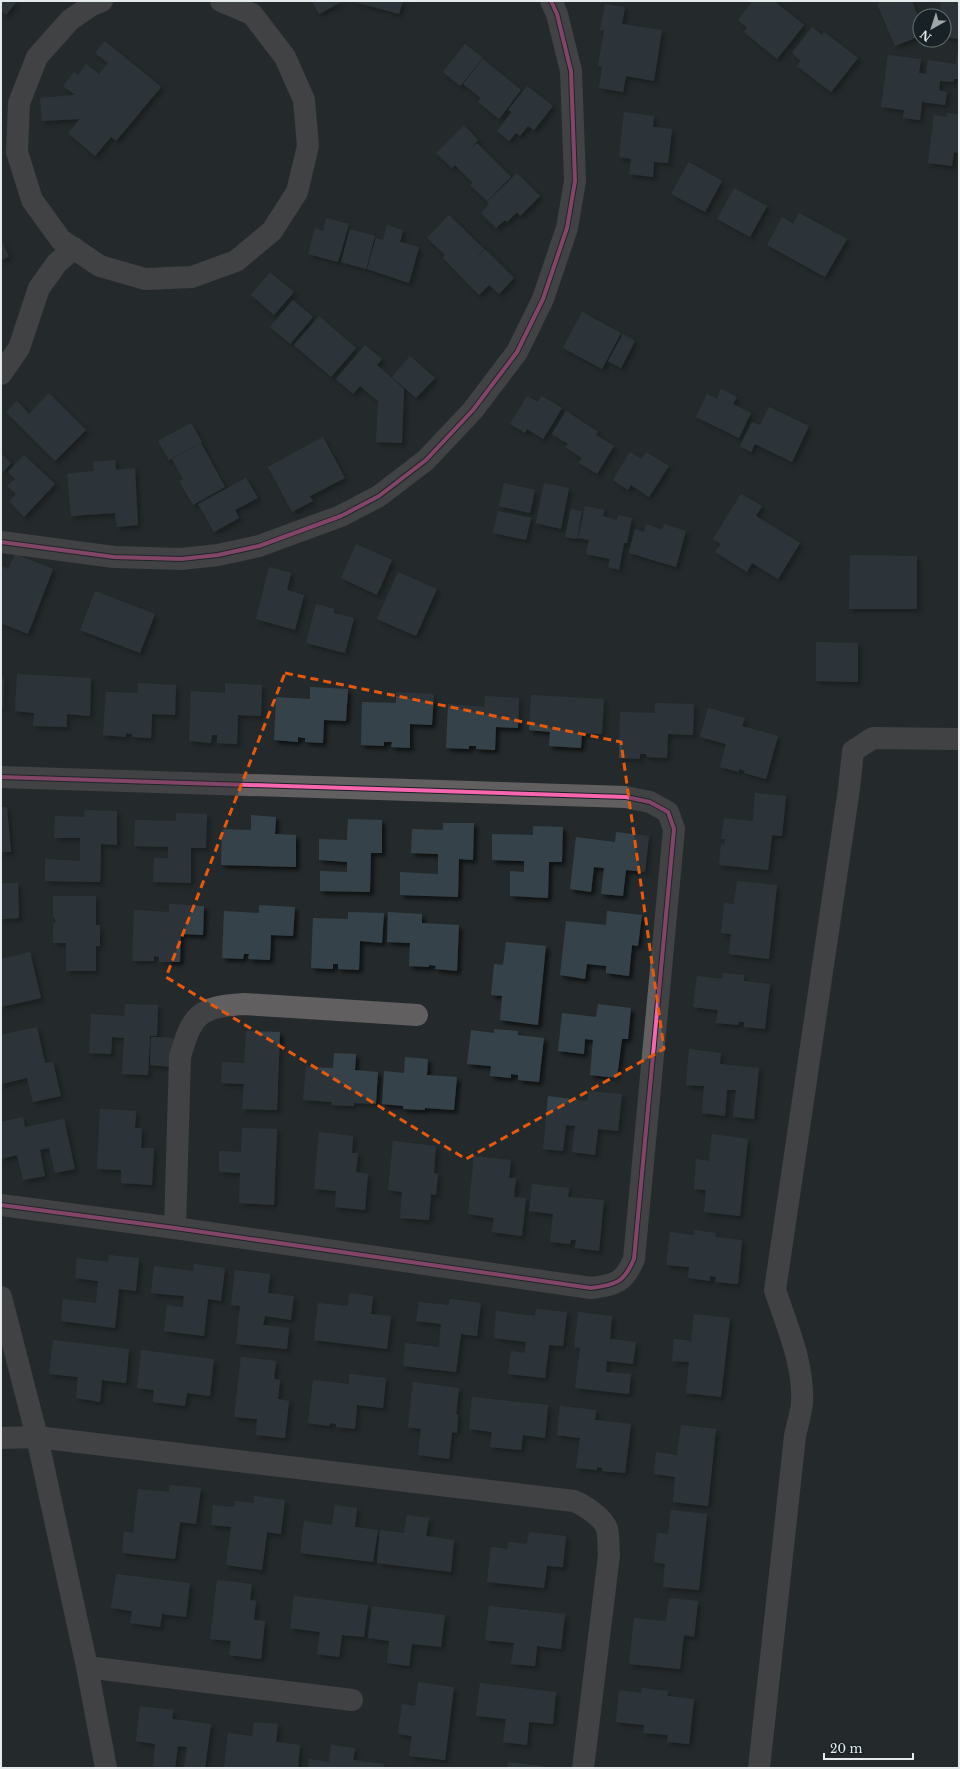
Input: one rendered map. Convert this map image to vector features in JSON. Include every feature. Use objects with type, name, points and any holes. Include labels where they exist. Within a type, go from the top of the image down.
[{"type":"street","points":[[94,2],[70,20],[37,57],[10,103],[9,146],[17,152],[32,200],[61,240],[100,266],[145,279],[192,277],[236,261],[272,231],[297,192],[308,146],[304,100],[285,57],[258,8],[221,1]]},
{"type":"street","points":[[1,542],[114,557],[180,559],[218,555],[259,546],[341,516],[379,496],[426,460],[473,410],[517,352],[543,298],[567,228],[575,181],[571,71],[557,14],[551,1]]},
{"type":"street","points":[[1,374],[19,348],[28,315],[39,288],[57,263],[74,248]]},
{"type":"street","points":[[759,1768],[795,1436],[802,1404],[798,1357],[775,1290],[849,789],[853,751],[873,738],[959,739]]},
{"type":"street","points":[[1,777],[626,797],[650,802],[668,812],[674,829],[634,1259],[629,1271],[621,1281],[605,1286],[591,1288],[175,1228],[1,1206]]},
{"type":"street","points":[[175,1228],[180,1057],[187,1033],[200,1014],[221,1006],[244,1004],[417,1015]]},
{"type":"street","points":[[1,1297],[37,1437],[87,1667],[106,1768]]},
{"type":"street","points":[[1,1438],[37,1437],[566,1500],[584,1505],[594,1513],[607,1528],[609,1555],[583,1768]]},
{"type":"street","points":[[87,1667],[352,1700]]},
{"type":"highlighted area","points":[[285,673],[621,742],[664,1049],[466,1159],[166,977]]},
{"type":"building","points":[[1,1],[17,1],[6,15],[1,11]]},
{"type":"building","points":[[312,1],[343,1],[319,14]]},
{"type":"building","points":[[351,1],[403,1],[399,14]]},
{"type":"building","points":[[753,1],[774,1],[804,25],[777,59],[744,32],[747,28],[738,20]]},
{"type":"building","points":[[884,1],[912,1],[915,8],[912,8],[912,39],[895,46],[877,4]]},
{"type":"building","points":[[941,1],[959,1],[959,39],[952,38],[952,8],[940,8]]},
{"type":"building","points":[[605,4],[625,7],[622,24],[662,30],[654,81],[626,76],[623,92],[599,88],[602,67],[598,66],[604,30],[600,30]]},
{"type":"building","points":[[812,27],[822,35],[824,32],[858,58],[831,92],[797,66],[801,61],[792,53]]},
{"type":"building","points":[[105,41],[161,87],[116,141],[111,137],[95,156],[68,133],[80,119],[42,121],[40,98],[75,95],[63,86],[74,72],[78,75],[86,64],[99,74],[108,63],[95,53]]},
{"type":"building","points":[[465,44],[483,58],[460,86],[443,72]]},
{"type":"building","points":[[957,54],[959,54],[959,79],[954,79],[953,82],[940,81],[939,90],[947,92],[945,105],[922,102],[920,120],[903,118],[904,110],[881,107],[888,55],[921,59],[919,73],[926,74],[928,60],[956,64]]},
{"type":"building","points":[[483,59],[521,90],[499,119],[478,102],[481,98],[463,84]]},
{"type":"building","points":[[527,86],[553,106],[534,130],[528,126],[520,136],[516,133],[509,141],[497,131],[512,112],[508,110]]},
{"type":"building","points":[[624,112],[654,116],[653,127],[672,129],[668,163],[654,162],[653,177],[629,174],[631,159],[619,157]]},
{"type":"building","points":[[947,113],[959,114],[959,153],[954,152],[952,166],[928,163],[934,115],[947,117]]},
{"type":"building","points":[[464,125],[478,140],[471,148],[477,143],[511,177],[487,201],[470,185],[473,183],[455,165],[452,168],[436,153]]},
{"type":"building","points":[[689,162],[722,181],[705,212],[671,194]]},
{"type":"building","points":[[517,173],[540,196],[520,216],[517,212],[507,222],[505,220],[496,228],[481,213],[489,204],[487,202]]},
{"type":"building","points":[[734,188],[767,206],[750,237],[717,219]]},
{"type":"building","points":[[799,213],[847,239],[825,277],[767,245],[782,217],[793,224]]},
{"type":"building","points":[[449,215],[484,249],[468,266],[485,249],[514,278],[499,294],[489,285],[479,295],[443,258],[445,255],[427,238]]},
{"type":"building","points":[[326,218],[349,224],[338,262],[308,254],[315,228],[323,231]]},
{"type":"building","points":[[387,225],[403,230],[400,242],[419,247],[409,283],[367,269],[376,238],[383,240]]},
{"type":"building","points":[[350,229],[375,236],[366,269],[341,262]]},
{"type":"building","points":[[1,239],[9,257],[1,260]]},
{"type":"building","points":[[270,272],[294,292],[274,315],[251,295]]},
{"type":"building","points":[[293,300],[313,317],[290,344],[270,327]]},
{"type":"building","points":[[582,312],[621,333],[602,369],[563,348]]},
{"type":"building","points":[[319,316],[356,348],[331,377],[294,345]]},
{"type":"building","points":[[623,334],[635,341],[621,368],[608,361]]},
{"type":"building","points":[[365,345],[382,359],[377,365],[404,389],[402,443],[376,442],[378,401],[360,386],[353,394],[336,379]]},
{"type":"building","points":[[410,356],[435,378],[416,398],[392,377]]},
{"type":"building","points":[[721,389],[737,397],[733,404],[751,413],[739,438],[696,417],[707,394],[717,399]]},
{"type":"building","points":[[49,393],[86,430],[55,461],[6,412],[17,401],[29,414]]},
{"type":"building","points":[[527,396],[538,402],[542,396],[562,408],[543,439],[527,429],[525,433],[510,424]]},
{"type":"building","points":[[769,407],[809,426],[792,462],[755,444],[751,452],[740,446],[752,422],[760,425]]},
{"type":"building","points":[[566,411],[598,432],[596,435],[614,446],[597,474],[579,463],[582,458],[565,447],[568,444],[552,434]]},
{"type":"building","points":[[191,423],[202,442],[169,460],[158,441]]},
{"type":"building","points":[[323,437],[345,478],[310,496],[313,501],[292,512],[268,467]]},
{"type":"building","points":[[201,443],[225,487],[193,505],[179,481],[183,479],[172,459]]},
{"type":"building","points":[[630,452],[642,459],[646,452],[669,466],[649,497],[631,485],[628,490],[613,480]]},
{"type":"building","points":[[1,453],[11,463],[1,474]]},
{"type":"building","points":[[24,455],[55,484],[24,517],[9,501],[16,494],[7,486],[15,479],[8,472]]},
{"type":"building","points":[[115,460],[116,470],[135,468],[138,525],[117,527],[115,513],[71,516],[67,474],[94,471],[93,462]]},
{"type":"building","points":[[246,478],[258,498],[235,510],[239,518],[214,532],[198,504]]},
{"type":"building","points":[[504,483],[535,490],[530,513],[499,506]]},
{"type":"building","points":[[544,483],[569,488],[561,529],[536,523]]},
{"type":"building","points":[[741,494],[762,506],[756,516],[800,543],[778,579],[752,563],[747,572],[715,552],[721,544],[713,539]]},
{"type":"building","points":[[585,506],[604,510],[603,516],[617,520],[618,515],[632,518],[627,543],[624,543],[619,570],[608,567],[610,559],[586,554],[589,540],[578,538]]},
{"type":"building","points":[[571,509],[582,511],[577,539],[565,537]]},
{"type":"building","points":[[498,511],[531,518],[526,540],[493,533]]},
{"type":"building","points":[[646,524],[662,530],[664,524],[686,531],[676,567],[629,553],[635,529],[644,532]]},
{"type":"building","points":[[356,544],[392,560],[377,595],[341,578]]},
{"type":"building","points":[[15,554],[53,569],[28,634],[1,623],[1,566],[8,569]]},
{"type":"building","points":[[850,555],[917,556],[917,609],[849,609]]},
{"type":"building","points":[[269,567],[291,573],[287,590],[304,595],[295,630],[256,619]]},
{"type":"building","points":[[398,572],[437,589],[416,636],[377,619]]},
{"type":"building","points":[[95,591],[155,614],[140,653],[80,630]]},
{"type":"building","points":[[316,604],[334,609],[334,613],[354,618],[345,653],[306,643]]},
{"type":"building","points":[[816,642],[858,643],[858,682],[816,681]]},
{"type":"building","points":[[17,674],[91,678],[90,716],[67,714],[67,727],[33,726],[34,713],[15,711]]},
{"type":"building","points":[[1,677],[4,677],[3,708],[1,708]]},
{"type":"building","points":[[138,683],[176,685],[175,715],[152,714],[151,738],[132,737],[132,734],[126,733],[126,737],[103,735],[106,692],[138,693]]},
{"type":"building","points":[[225,683],[262,685],[261,716],[238,715],[237,744],[217,743],[217,735],[212,735],[211,743],[189,741],[191,691],[225,693]]},
{"type":"building","points":[[310,687],[348,689],[346,721],[324,720],[323,743],[305,742],[305,738],[298,737],[298,742],[274,740],[276,697],[310,699]]},
{"type":"building","points":[[396,692],[434,694],[432,725],[410,724],[410,748],[391,747],[392,742],[384,742],[384,746],[361,745],[362,702],[396,703]]},
{"type":"building","points":[[531,695],[604,699],[602,734],[582,733],[581,748],[549,746],[550,732],[529,730]]},
{"type":"building","points":[[485,696],[519,698],[518,728],[496,727],[495,750],[476,749],[476,746],[469,746],[469,749],[446,748],[448,704],[484,707]]},
{"type":"building","points":[[655,703],[694,704],[693,735],[668,734],[667,758],[647,757],[646,754],[640,754],[640,759],[619,758],[620,712],[655,713]]},
{"type":"building","points":[[708,708],[745,718],[742,726],[778,736],[766,779],[744,773],[745,771],[739,769],[739,772],[720,767],[726,744],[700,737]]},
{"type":"building","points":[[755,793],[786,796],[782,836],[772,835],[768,870],[719,865],[721,844],[724,845],[725,839],[721,839],[724,818],[753,821]]},
{"type":"building","points":[[1,807],[7,807],[11,852],[1,852]]},
{"type":"building","points":[[85,810],[117,811],[117,845],[101,844],[100,882],[45,881],[45,859],[80,861],[80,838],[54,838],[55,816],[84,817]]},
{"type":"building","points":[[176,813],[207,814],[206,848],[191,848],[191,883],[153,882],[154,858],[168,858],[168,847],[134,846],[135,820],[176,821]]},
{"type":"building","points":[[251,815],[276,817],[275,834],[296,835],[296,867],[221,865],[222,829],[251,830]]},
{"type":"building","points":[[348,819],[382,820],[382,853],[371,853],[370,892],[320,891],[320,871],[347,872],[347,862],[319,860],[319,839],[347,840]]},
{"type":"building","points":[[443,823],[474,823],[473,860],[459,859],[458,897],[400,895],[400,872],[438,874],[438,854],[411,853],[412,829],[443,830]]},
{"type":"building","points":[[533,826],[563,827],[562,862],[549,862],[548,898],[510,896],[510,871],[524,872],[524,861],[492,860],[492,834],[533,835]]},
{"type":"building","points":[[616,832],[649,836],[645,872],[626,870],[623,896],[601,894],[604,868],[594,867],[591,892],[570,889],[576,837],[615,842]]},
{"type":"building","points":[[737,881],[777,885],[769,959],[729,954],[731,934],[721,933],[724,903],[734,904]]},
{"type":"building","points":[[1,883],[18,883],[19,918],[1,919]]},
{"type":"building","points":[[53,896],[96,896],[96,925],[100,925],[100,946],[96,946],[96,971],[66,971],[66,943],[53,943],[53,923],[56,923],[55,918],[53,918]]},
{"type":"building","points":[[169,904],[204,906],[203,935],[181,934],[180,962],[159,962],[159,957],[154,956],[154,961],[132,961],[134,910],[169,912]]},
{"type":"building","points":[[259,905],[295,907],[293,936],[271,935],[270,960],[248,959],[249,954],[244,954],[243,959],[222,958],[224,911],[259,913]]},
{"type":"building","points":[[607,911],[642,915],[638,946],[632,945],[629,976],[606,973],[606,966],[587,964],[585,979],[560,975],[566,921],[606,925]]},
{"type":"building","points":[[348,912],[384,913],[382,943],[360,941],[359,970],[338,969],[338,964],[333,964],[333,969],[311,968],[313,918],[348,919]]},
{"type":"building","points":[[388,912],[422,914],[422,923],[459,925],[457,971],[435,969],[436,966],[429,965],[429,967],[409,966],[410,943],[387,942]]},
{"type":"building","points":[[506,942],[546,946],[538,1025],[500,1020],[502,996],[491,995],[494,964],[503,965]]},
{"type":"building","points":[[30,952],[41,998],[1,1007],[1,959]]},
{"type":"building","points":[[723,973],[744,975],[744,981],[770,984],[765,1029],[744,1027],[744,1022],[739,1022],[738,1025],[716,1023],[718,1010],[693,1007],[697,976],[722,979]]},
{"type":"building","points":[[125,1004],[158,1005],[157,1036],[150,1036],[148,1075],[122,1074],[124,1038],[112,1037],[111,1054],[89,1053],[91,1014],[124,1016]]},
{"type":"building","points":[[598,1004],[631,1008],[628,1039],[622,1039],[617,1078],[590,1075],[593,1040],[585,1039],[584,1054],[558,1051],[562,1013],[596,1017]]},
{"type":"building","points":[[37,1027],[45,1063],[53,1062],[61,1096],[33,1102],[27,1078],[1,1084],[1,1035]]},
{"type":"building","points":[[494,1029],[518,1031],[518,1035],[544,1038],[539,1082],[518,1080],[518,1075],[511,1074],[511,1078],[490,1076],[491,1066],[467,1064],[471,1030],[494,1033]]},
{"type":"building","points":[[246,1031],[280,1032],[277,1110],[242,1109],[244,1084],[221,1083],[222,1062],[244,1063]]},
{"type":"building","points":[[151,1037],[173,1038],[172,1067],[150,1065]]},
{"type":"building","points":[[689,1049],[721,1053],[720,1064],[759,1068],[754,1119],[733,1117],[736,1090],[727,1090],[725,1116],[702,1113],[704,1086],[686,1085]]},
{"type":"building","points":[[334,1053],[356,1054],[355,1070],[378,1072],[376,1104],[354,1103],[354,1106],[331,1105],[332,1102],[303,1100],[306,1067],[333,1068]]},
{"type":"building","points":[[405,1057],[428,1059],[427,1075],[457,1077],[454,1110],[425,1108],[425,1110],[403,1109],[403,1106],[382,1104],[384,1071],[404,1073]]},
{"type":"building","points":[[589,1091],[622,1094],[618,1131],[598,1129],[595,1155],[572,1152],[575,1126],[566,1125],[563,1151],[543,1149],[548,1096],[587,1101]]},
{"type":"building","points":[[100,1109],[136,1111],[135,1128],[142,1128],[141,1148],[154,1148],[152,1185],[121,1183],[121,1170],[97,1169]]},
{"type":"building","points":[[23,1117],[25,1127],[64,1119],[75,1169],[55,1173],[49,1148],[40,1150],[45,1176],[23,1180],[17,1155],[1,1159],[1,1122]]},
{"type":"building","points":[[242,1128],[277,1129],[274,1205],[239,1203],[240,1173],[219,1172],[219,1151],[241,1152]]},
{"type":"building","points":[[319,1132],[353,1136],[352,1153],[358,1153],[356,1172],[368,1174],[365,1210],[335,1207],[336,1191],[314,1189]]},
{"type":"building","points":[[712,1134],[748,1139],[740,1216],[704,1212],[706,1190],[694,1189],[696,1159],[709,1161]]},
{"type":"building","points":[[393,1141],[436,1146],[434,1173],[438,1174],[436,1195],[431,1194],[429,1220],[400,1218],[402,1192],[388,1190]]},
{"type":"building","points":[[474,1156],[511,1160],[509,1178],[516,1178],[514,1197],[526,1198],[522,1236],[492,1232],[494,1218],[468,1214]]},
{"type":"building","points":[[532,1184],[569,1188],[568,1197],[604,1200],[599,1251],[575,1248],[576,1240],[571,1240],[570,1244],[550,1242],[553,1214],[529,1211]]},
{"type":"building","points":[[694,1230],[716,1233],[715,1237],[742,1240],[738,1284],[715,1282],[716,1277],[710,1276],[710,1281],[688,1278],[689,1267],[666,1265],[670,1232],[694,1235]]},
{"type":"building","points":[[109,1255],[139,1258],[136,1291],[119,1289],[115,1328],[61,1321],[63,1299],[96,1303],[98,1281],[75,1278],[77,1258],[108,1262]]},
{"type":"building","points":[[194,1264],[225,1268],[221,1301],[208,1299],[204,1336],[164,1331],[167,1305],[183,1307],[184,1296],[151,1293],[154,1266],[193,1271]]},
{"type":"building","points":[[235,1270],[270,1274],[268,1293],[294,1296],[291,1320],[265,1316],[263,1325],[289,1328],[287,1349],[236,1344],[240,1306],[231,1305]]},
{"type":"building","points":[[349,1293],[373,1296],[371,1314],[391,1316],[387,1349],[314,1340],[318,1303],[348,1306]]},
{"type":"building","points":[[450,1299],[481,1303],[477,1336],[461,1334],[456,1372],[403,1366],[405,1343],[439,1347],[441,1324],[416,1321],[419,1302],[449,1305]]},
{"type":"building","points":[[536,1309],[567,1312],[563,1346],[549,1345],[545,1378],[508,1374],[511,1351],[525,1353],[526,1342],[494,1338],[496,1311],[535,1316]]},
{"type":"building","points":[[578,1312],[612,1316],[610,1339],[636,1342],[633,1364],[607,1361],[606,1372],[631,1374],[629,1394],[575,1388],[580,1348],[574,1347]]},
{"type":"building","points":[[694,1314],[730,1318],[721,1397],[686,1393],[689,1362],[672,1361],[674,1339],[691,1341]]},
{"type":"building","points":[[53,1340],[129,1349],[126,1383],[102,1380],[100,1402],[76,1398],[78,1377],[49,1374]]},
{"type":"building","points":[[141,1350],[214,1359],[210,1396],[187,1393],[185,1406],[153,1402],[154,1390],[137,1388]]},
{"type":"building","points":[[241,1357],[276,1361],[274,1379],[280,1380],[278,1399],[289,1401],[285,1438],[256,1435],[257,1419],[234,1417]]},
{"type":"building","points":[[349,1374],[386,1378],[383,1408],[357,1405],[355,1429],[336,1427],[336,1424],[330,1423],[329,1426],[308,1423],[313,1380],[349,1384]]},
{"type":"building","points":[[413,1382],[459,1388],[456,1414],[458,1414],[457,1433],[452,1432],[449,1459],[418,1455],[421,1429],[408,1427]]},
{"type":"building","points":[[472,1397],[548,1405],[545,1438],[523,1435],[521,1450],[490,1447],[492,1432],[469,1429]]},
{"type":"building","points":[[560,1406],[596,1410],[595,1420],[631,1424],[625,1473],[602,1471],[602,1468],[597,1467],[597,1470],[576,1468],[580,1438],[557,1435]]},
{"type":"building","points":[[681,1425],[716,1429],[708,1506],[673,1502],[675,1477],[654,1474],[656,1452],[677,1455]]},
{"type":"building","points":[[170,1485],[201,1488],[196,1524],[180,1522],[175,1559],[122,1553],[124,1531],[133,1533],[138,1489],[169,1492]]},
{"type":"building","points":[[254,1496],[285,1500],[281,1534],[267,1532],[262,1570],[226,1565],[231,1527],[211,1525],[213,1505],[234,1507],[235,1501],[254,1503]]},
{"type":"building","points":[[335,1505],[357,1508],[355,1527],[378,1530],[373,1562],[300,1553],[304,1521],[332,1525]]},
{"type":"building","points":[[671,1510],[707,1514],[699,1590],[663,1587],[665,1564],[654,1562],[657,1533],[668,1534]]},
{"type":"building","points":[[407,1515],[429,1518],[426,1536],[454,1540],[451,1572],[377,1563],[380,1530],[404,1533]]},
{"type":"building","points":[[529,1532],[566,1536],[563,1567],[547,1566],[544,1588],[487,1582],[491,1547],[507,1549],[508,1542],[527,1544]]},
{"type":"building","points":[[116,1574],[190,1583],[186,1617],[162,1614],[160,1627],[130,1623],[132,1611],[111,1608]]},
{"type":"building","points":[[217,1580],[252,1584],[250,1600],[256,1601],[254,1620],[265,1621],[261,1659],[229,1655],[231,1641],[210,1639]]},
{"type":"building","points":[[294,1596],[368,1605],[364,1637],[342,1635],[339,1657],[317,1654],[320,1632],[290,1628]]},
{"type":"building","points":[[669,1598],[698,1601],[694,1637],[684,1635],[680,1669],[629,1664],[634,1618],[666,1621]]},
{"type":"building","points":[[372,1606],[445,1615],[441,1647],[412,1644],[409,1666],[387,1663],[389,1641],[368,1638]]},
{"type":"building","points":[[489,1606],[565,1614],[561,1649],[537,1646],[535,1666],[511,1664],[514,1643],[485,1640]]},
{"type":"building","points":[[418,1682],[454,1687],[445,1760],[409,1756],[412,1736],[398,1734],[402,1704],[415,1706]]},
{"type":"building","points":[[480,1683],[556,1692],[553,1724],[529,1722],[527,1745],[503,1742],[506,1719],[476,1716]]},
{"type":"building","points":[[642,1688],[668,1691],[667,1696],[694,1699],[689,1744],[667,1742],[668,1735],[643,1733],[644,1725],[616,1722],[619,1690],[641,1693]]},
{"type":"building","points":[[140,1706],[173,1710],[172,1719],[211,1724],[205,1768],[184,1768],[187,1747],[178,1746],[175,1768],[153,1766],[155,1744],[136,1741]]},
{"type":"building","points":[[254,1722],[278,1724],[276,1742],[300,1745],[298,1768],[224,1767],[228,1733],[252,1736]]},
{"type":"building","points":[[331,1745],[355,1748],[353,1760],[384,1764],[383,1768],[308,1768],[309,1759],[329,1762]]},
{"type":"building","points":[[508,1762],[543,1766],[542,1768],[507,1768]]},
{"type":"cycle path","points":[[1,542],[114,557],[181,559],[218,555],[259,546],[341,516],[379,496],[426,460],[473,410],[517,352],[543,299],[567,228],[575,181],[571,71],[557,14],[551,1]]},
{"type":"cycle path","points":[[1,777],[626,797],[650,802],[668,812],[674,829],[634,1259],[622,1278],[613,1284],[591,1288],[175,1228],[1,1205]]}]
